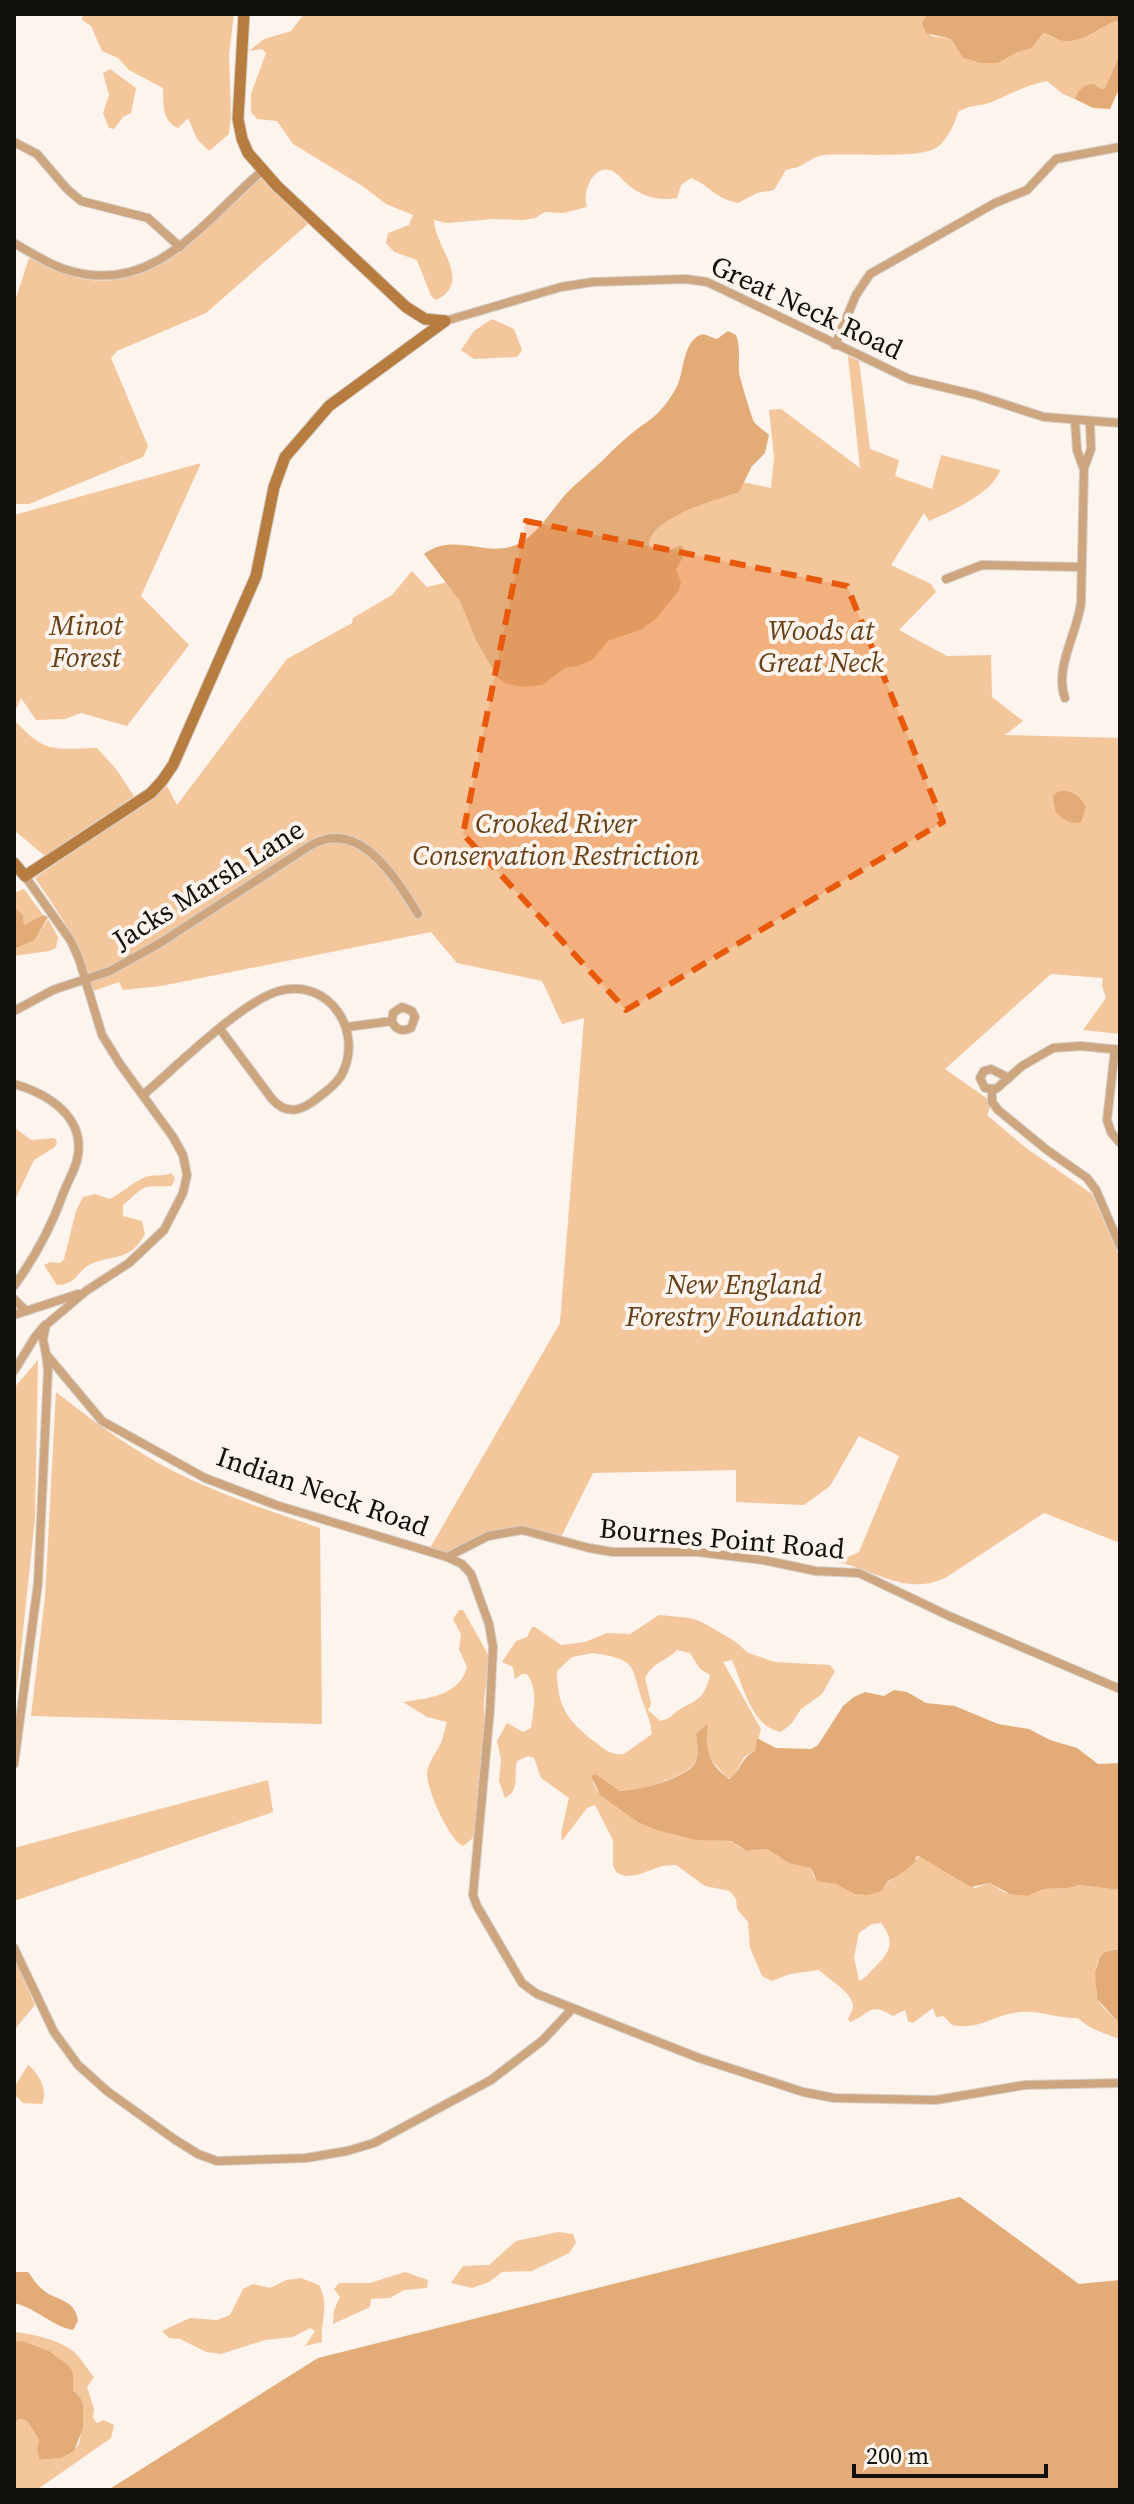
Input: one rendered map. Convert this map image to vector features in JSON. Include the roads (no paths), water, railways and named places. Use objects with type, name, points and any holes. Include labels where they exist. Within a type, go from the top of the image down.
[{"type":"street","points":[[244,14],[238,119],[245,146],[262,171],[406,307],[425,319],[445,321]]},
{"type":"street","points":[[14,142],[37,154],[81,201],[148,218],[180,247]]},
{"type":"street","points":[[835,345],[856,295],[870,274],[995,203],[1027,190],[1056,159],[1120,147]]},
{"type":"street","points":[[14,243],[61,268],[98,275],[141,270],[163,260],[180,247],[262,171]]},
{"type":"street","name":"Great Neck Road","points":[[445,321],[573,284],[686,279],[717,286],[909,379],[976,395],[1044,417],[1120,423]]},
{"type":"street","points":[[25,876],[147,796],[162,781],[173,765],[256,576],[274,487],[285,457],[329,406],[445,321]]},
{"type":"street","points":[[1075,421],[1077,450],[1084,468]]},
{"type":"street","points":[[1065,698],[1060,677],[1079,619],[1084,468],[1091,449],[1090,422]]},
{"type":"street","points":[[946,579],[982,565],[1081,567]]},
{"type":"street","name":"Jacks Marsh Lane","points":[[14,1011],[53,990],[113,969],[171,937],[326,838],[348,838],[367,850],[399,885],[418,914]]},
{"type":"street","points":[[14,863],[71,941],[104,1039],[180,1149],[186,1164],[187,1181],[164,1230],[129,1263],[87,1291],[46,1325],[14,1371]]},
{"type":"street","points":[[143,1095],[220,1029],[269,995],[292,989],[306,990],[328,1000],[338,1010],[347,1027],[348,1058],[339,1079],[308,1105],[290,1111],[277,1105],[220,1029]]},
{"type":"street","points":[[347,1027],[392,1021]]},
{"type":"street","points":[[992,1090],[1037,1056],[1053,1048],[1081,1046],[1118,1050],[1106,1117],[1109,1130],[1120,1143]]},
{"type":"street","points":[[992,1090],[982,1084],[984,1071],[997,1070],[1009,1078]]},
{"type":"street","points":[[14,1084],[40,1093],[63,1110],[75,1129],[79,1148],[55,1219],[14,1286]]},
{"type":"street","points":[[992,1090],[992,1102],[998,1110],[1087,1178],[1096,1190],[1120,1246]]},
{"type":"street","points":[[14,1315],[87,1291]]},
{"type":"street","points":[[14,1299],[26,1311]]},
{"type":"street","points":[[14,1764],[33,1634],[41,1542],[48,1370],[43,1339],[46,1325]]},
{"type":"street","name":"Indian Neck Road","points":[[46,1354],[102,1421],[205,1478],[276,1505],[447,1557],[469,1571],[492,1637],[490,1709],[478,1820],[474,1898],[524,1985],[572,2009],[699,2058],[803,2092],[834,2098],[936,2100],[1025,2085],[1120,2083]]},
{"type":"street","name":"Bournes Point Road","points":[[447,1557],[488,1536],[522,1530],[613,1552],[697,1552],[763,1560],[816,1571],[859,1573],[949,1616],[1120,1689]]},
{"type":"street","points":[[14,1948],[54,2032],[78,2065],[102,2087],[174,2139],[198,2154],[217,2161],[306,2158],[374,2143],[491,2080],[543,2040],[572,2009]]},
{"type":"park label","name":"Minot Forest","points":[[86,641]]},
{"type":"park label","name":"Woods at Great Neck","points":[[821,646]]},
{"type":"park label","name":"Crooked River Conservation Restriction","points":[[556,839]]},
{"type":"park label","name":"New England Forestry Foundation","points":[[744,1300]]}]
